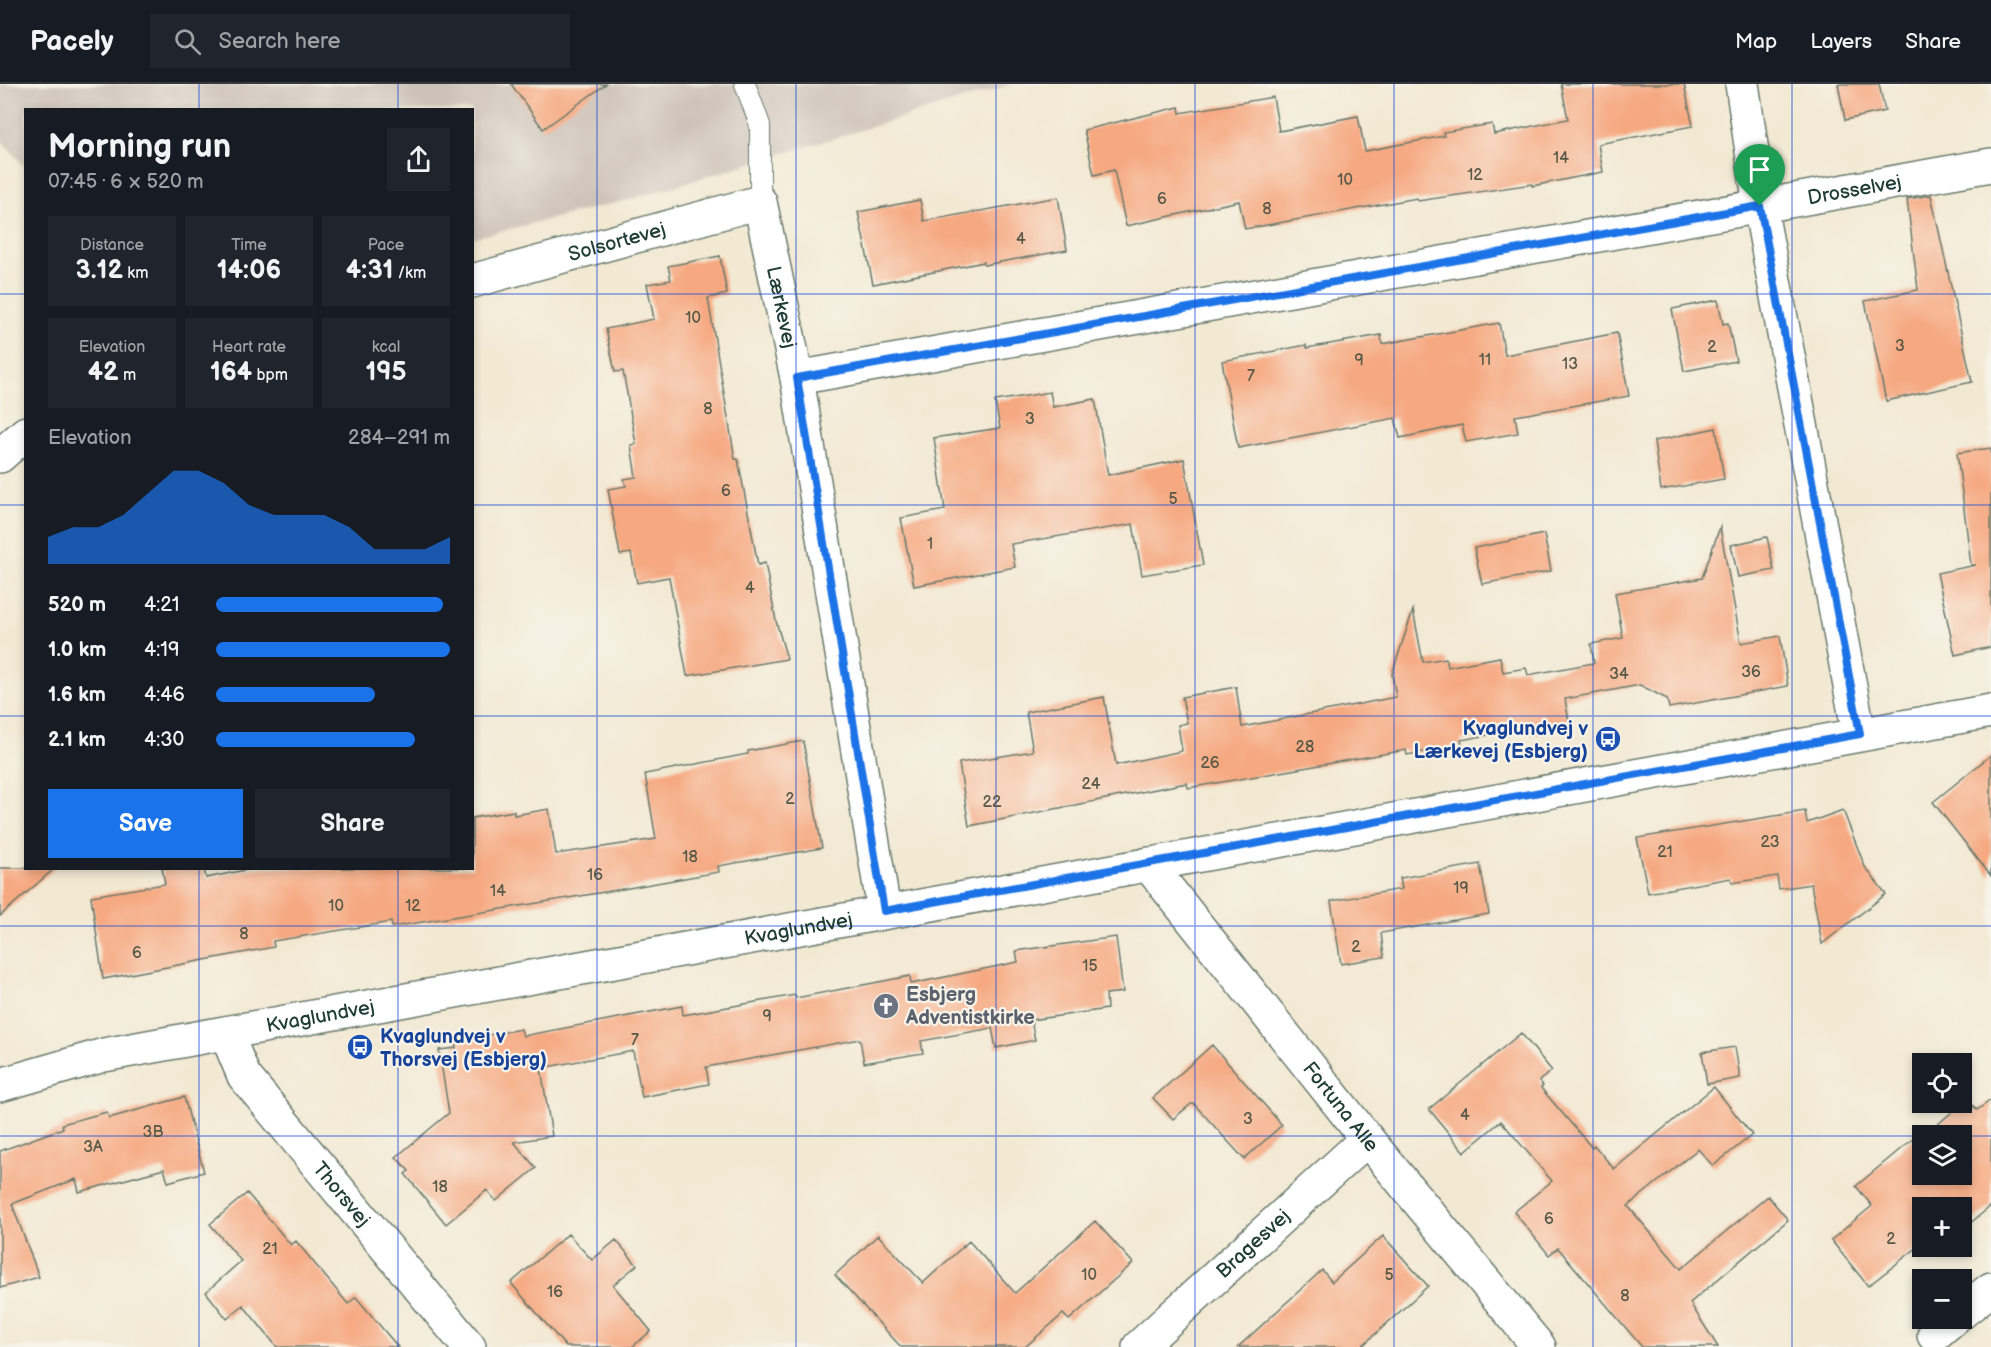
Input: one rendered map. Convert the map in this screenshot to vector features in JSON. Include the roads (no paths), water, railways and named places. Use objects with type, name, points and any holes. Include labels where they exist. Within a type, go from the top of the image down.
[{"type":"street","points":[[1742,84],[1760,206],[1860,734]]},
{"type":"street","name":"Drosselvej","points":[[797,378],[1991,165]]},
{"type":"street","name":"Solsortevej","points":[[474,280],[760,202]]},
{"type":"street","name":"Lærkevej","points":[[760,202],[797,378],[884,911]]},
{"type":"street","points":[[0,456],[24,435]]},
{"type":"street","name":"Kvaglundvej","points":[[0,1085],[104,1055],[1991,711]]},
{"type":"street","name":"Fortuna Alle","points":[[1148,864],[1367,1139],[1539,1347]]},
{"type":"street","name":"Thorsvej","points":[[226,1033],[244,1076],[469,1347]]},
{"type":"street","name":"Bragesvej","points":[[1139,1347],[1367,1139]]},
{"type":"street","points":[[1972,1304],[1991,1289]]},
{"type":"lane","points":[[745,84],[760,125],[760,202]]},
{"type":"place","name":"Kvaglundvej v Lærkevej (Esbjerg)","points":[[1608,739]]},
{"type":"place","name":"Esbjerg Adventistkirke","points":[[886,1006]]},
{"type":"place","name":"Kvaglundvej v Thorsvej (Esbjerg)","points":[[360,1047]]}]
